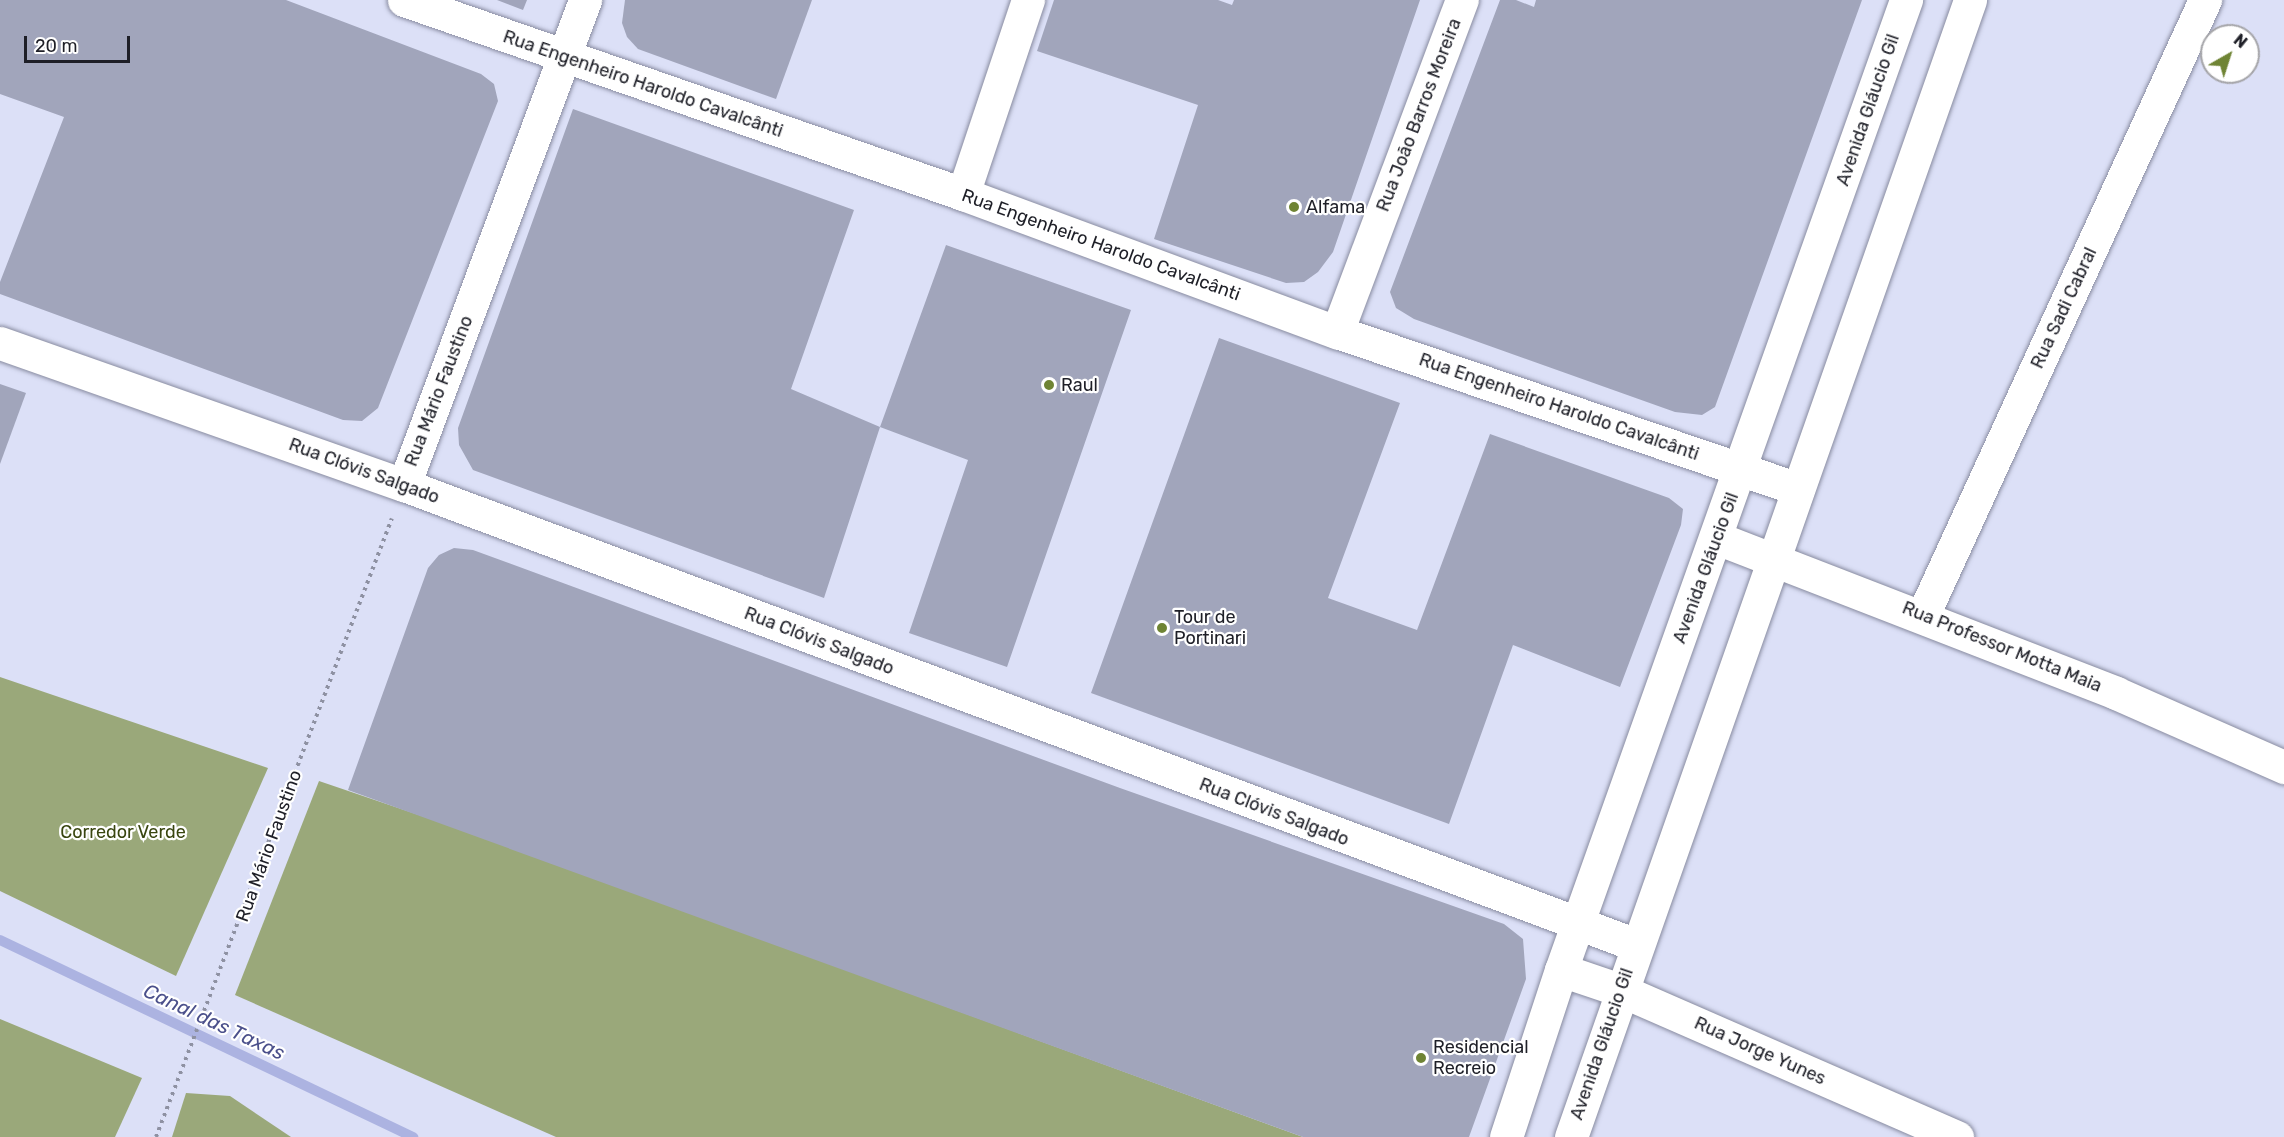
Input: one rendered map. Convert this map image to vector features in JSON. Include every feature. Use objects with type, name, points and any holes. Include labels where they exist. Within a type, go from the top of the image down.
[{"type":"street","name":"Rua Engenheiro Haroldo Cavalcânti","points":[[404,0],[564,58],[963,194],[1337,332],[1798,489]]},
{"type":"street","name":"Rua Mário Faustino","points":[[404,485],[585,0]]},
{"type":"street","points":[[963,194],[1028,0]]},
{"type":"street","name":"Rua João Barros Moreira","points":[[1337,332],[1462,0]]},
{"type":"street","name":"Avenida Gláucio Gil","points":[[1506,1137],[1561,970],[1717,538],[1906,0]]},
{"type":"street","name":"Avenida Gláucio Gil","points":[[1571,1137],[1620,990],[1970,0]]},
{"type":"street","name":"Rua Sadi Cabral","points":[[1923,615],[2205,0]]},
{"type":"street","name":"Rua Clóvis Salgado","points":[[0,343],[404,485],[1577,926],[1636,945]]},
{"type":"street","name":"Rua Professor Motta Maia","points":[[1717,538],[1774,557],[1923,615],[2116,693],[2284,767]]},
{"type":"street","name":"Rua Jorge Yunes","points":[[1561,970],[1620,990],[1957,1137]]},
{"type":"path","name":"Rua Mário Faustino","points":[[156,1137],[230,951],[404,485]]},
{"type":"green space","name":"Corredor Verde","points":[[0,677],[268,768],[176,976],[0,891]]},
{"type":"green space","points":[[319,781],[460,829],[1303,1137],[556,1137],[235,995]]},
{"type":"green space","points":[[0,1019],[142,1078],[115,1137],[0,1137]]},
{"type":"green space","points":[[186,1093],[230,1096],[291,1137],[172,1137]]},
{"type":"building","points":[[0,0],[286,0],[481,74],[494,84],[498,101],[378,408],[362,421],[343,420],[0,294],[0,282],[64,117],[0,94]]},
{"type":"building","points":[[497,0],[527,0],[523,10]]},
{"type":"building","points":[[625,0],[812,0],[776,99],[638,49],[627,37],[622,23]]},
{"type":"building","points":[[1054,0],[1218,0],[1232,5],[1234,0],[1420,0],[1333,252],[1318,272],[1304,282],[1286,283],[1154,239],[1198,105],[1037,51]]},
{"type":"building","points":[[1500,0],[1516,0],[1534,7],[1536,0],[1862,0],[1715,407],[1702,415],[1675,412],[1414,319],[1396,308],[1390,292]]},
{"type":"building","points":[[573,109],[854,210],[791,389],[880,427],[824,598],[473,470],[459,445],[458,428]]},
{"type":"building","points":[[946,245],[1131,310],[1007,667],[909,633],[968,460],[880,427]]},
{"type":"building","points":[[1219,338],[1400,403],[1328,598],[1417,630],[1490,434],[1669,498],[1683,509],[1681,525],[1620,687],[1513,645],[1449,824],[1091,693]]},
{"type":"building","points":[[0,384],[26,393],[0,464]]},
{"type":"building","points":[[454,548],[473,550],[1120,788],[1504,924],[1523,939],[1526,979],[1469,1137],[1303,1137],[348,790],[428,568],[439,555]]},
{"type":"waterway","name":"Canal das Taxas","points":[[0,940],[413,1137]]},
{"type":"place","name":"Alfama","points":[[1294,207]]},
{"type":"place","name":"Raul","points":[[1049,385]]},
{"type":"place","name":"Tour de Portinari","points":[[1162,628]]},
{"type":"place","name":"Residencial Recreio","points":[[1421,1058]]}]
